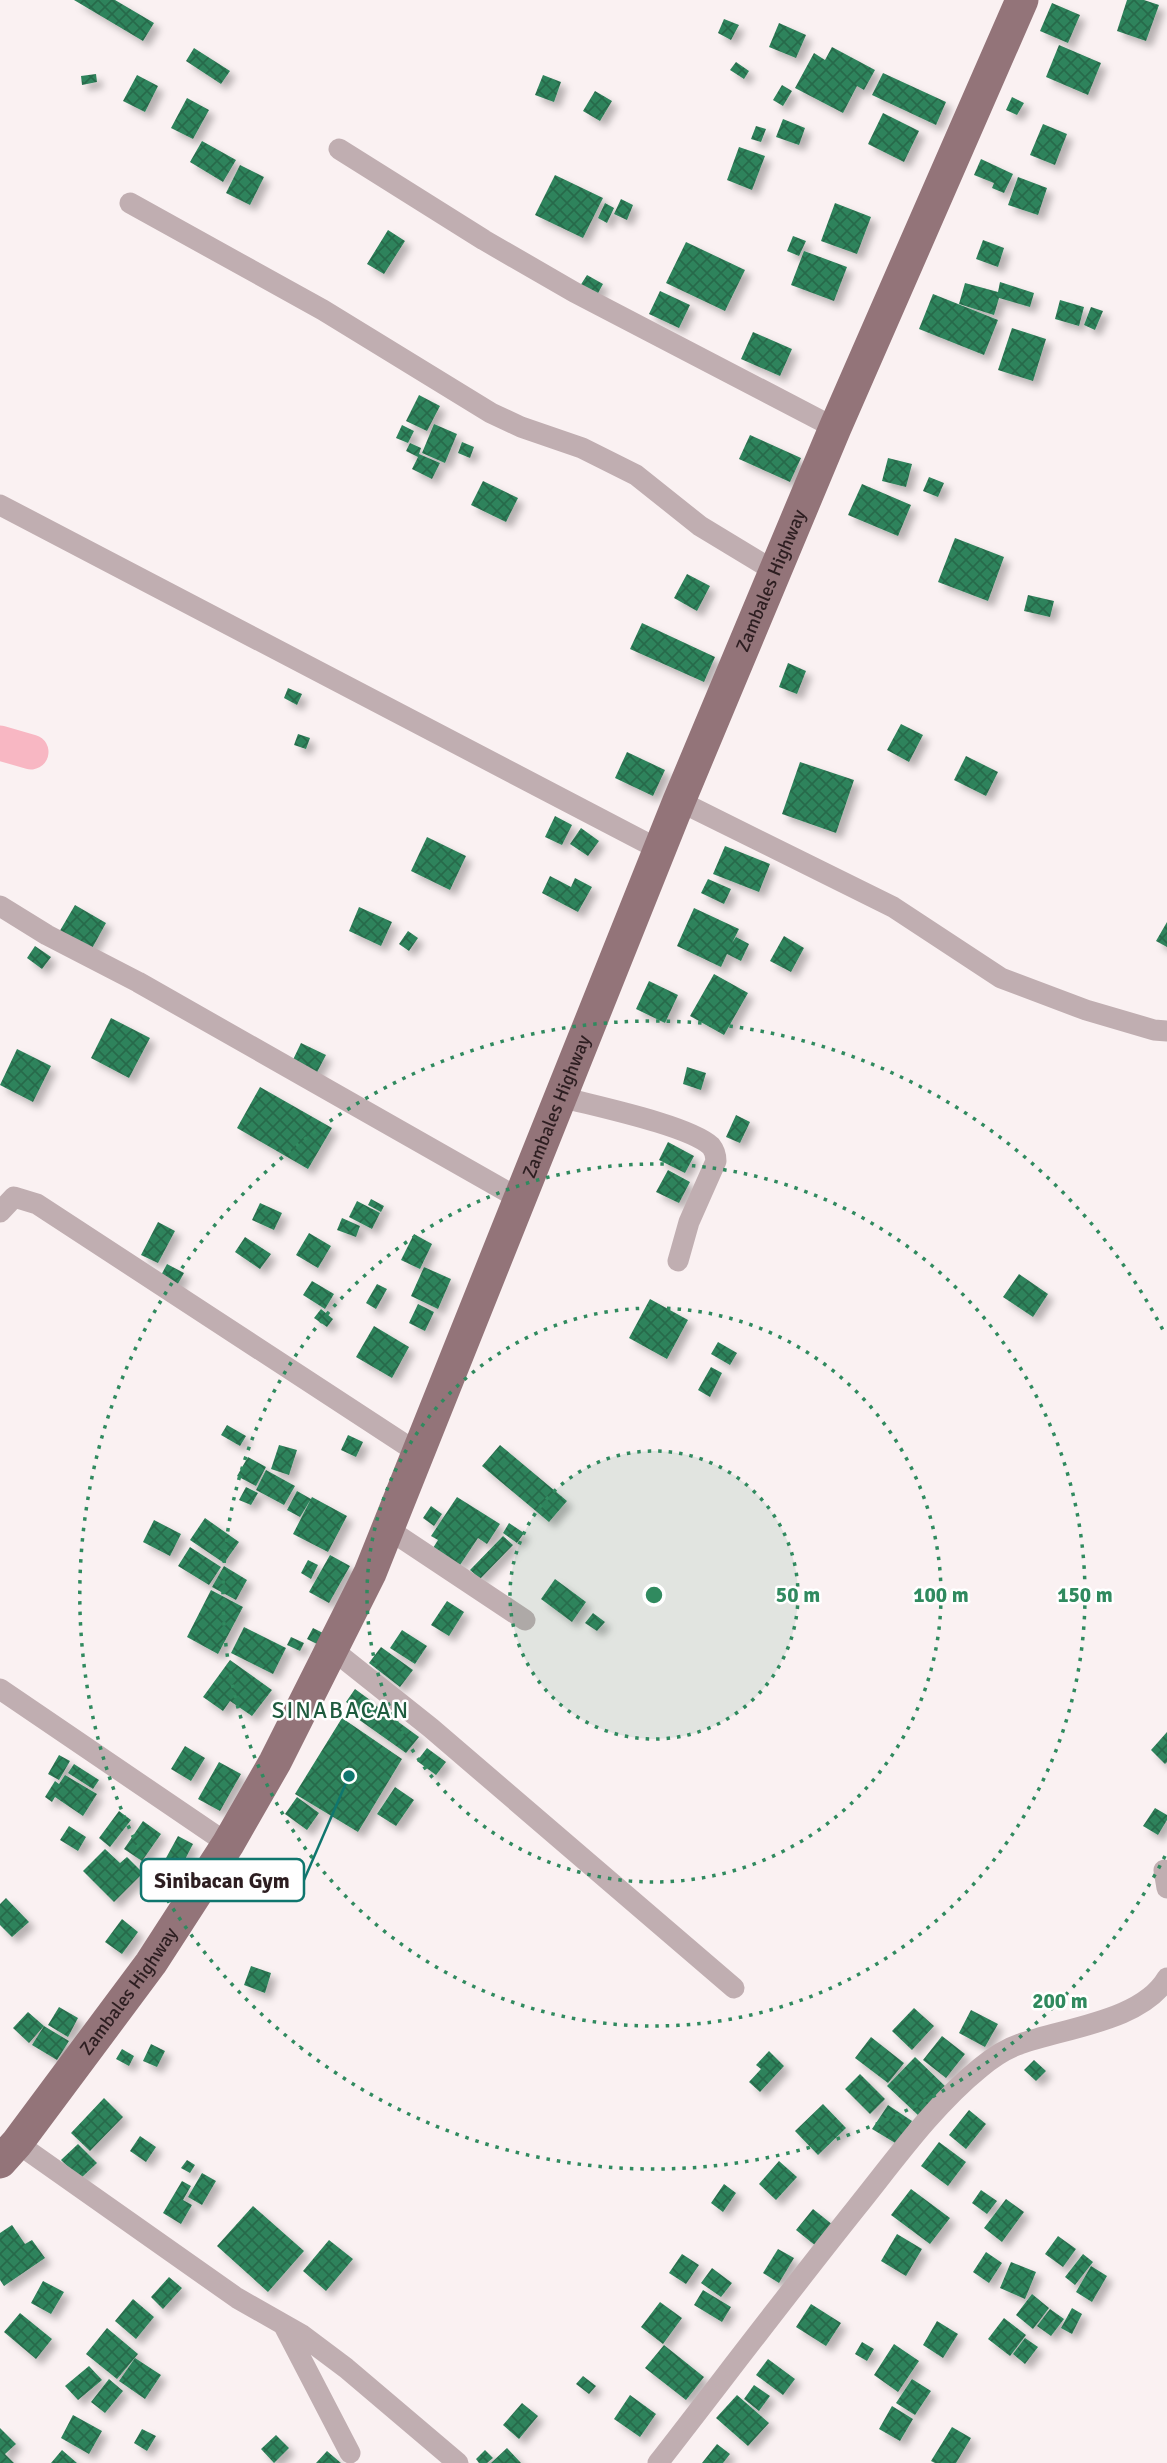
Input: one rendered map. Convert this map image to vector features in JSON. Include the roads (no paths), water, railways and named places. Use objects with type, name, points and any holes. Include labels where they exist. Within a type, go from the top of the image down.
[{"type":"main road","name":"Zambales Highway","points":[[9,2152],[151,1964],[228,1844],[275,1762],[370,1573],[679,801],[835,428],[1023,0]]},
{"type":"street","points":[[339,149],[484,240],[574,292],[835,428]]},
{"type":"street","points":[[130,203],[323,310],[491,413],[521,428],[582,448],[636,475],[700,526],[776,572]]},
{"type":"street","points":[[0,505],[660,850]]},
{"type":"street","points":[[679,801],[893,907],[1001,978],[1086,1010],[1154,1030],[1167,1031]]},
{"type":"street","points":[[0,906],[47,935],[138,982],[520,1199]]},
{"type":"street","points":[[561,1097],[677,1128],[711,1147],[716,1154],[716,1161],[689,1222],[678,1261]]},
{"type":"street","points":[[0,1212],[14,1197],[37,1204],[418,1453]]},
{"type":"street","points":[[388,1529],[525,1620]]},
{"type":"street","points":[[332,1650],[431,1728],[734,1988]]},
{"type":"street","points":[[0,1689],[228,1844]]},
{"type":"street","points":[[658,2463],[862,2201],[957,2087],[1003,2051],[1021,2043],[1087,2026],[1135,2006],[1154,1995],[1167,1978]]},
{"type":"street","points":[[9,2152],[237,2298],[324,2350],[458,2463]]},
{"type":"street","points":[[283,2324],[350,2453]]},
{"type":"waterway","points":[[0,743],[31,752]]},
{"type":"place","name":"Sinibacan Gym","points":[[349,1776]]},
{"type":"district","name":"SINABACAN","points":[[341,1710]]}]
